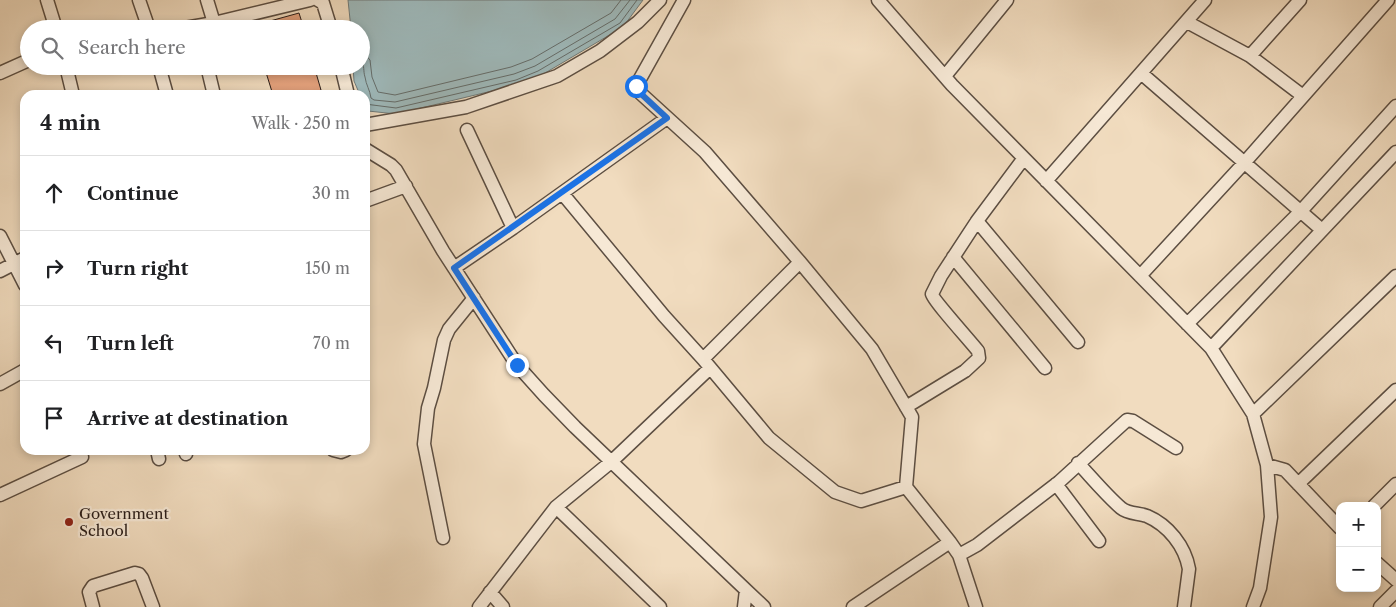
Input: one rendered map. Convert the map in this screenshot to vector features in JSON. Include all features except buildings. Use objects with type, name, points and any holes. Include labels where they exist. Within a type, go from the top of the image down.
[{"type":"street","points":[[47,0],[53,20]]},
{"type":"street","points":[[139,0],[146,20]]},
{"type":"street","points":[[207,0],[213,20]]},
{"type":"street","points":[[224,20],[275,4],[310,0]]},
{"type":"street","points":[[318,0],[323,3],[328,20]]},
{"type":"street","points":[[370,125],[466,107],[557,76],[600,51],[638,22],[660,0]]},
{"type":"street","points":[[684,0],[636,86],[638,91],[705,152],[872,349],[912,417],[906,487],[959,555],[976,607]]},
{"type":"street","points":[[878,0],[945,76],[1211,348],[1253,414],[1268,465],[1271,517],[1260,588],[1253,607]]},
{"type":"street","points":[[945,76],[1006,0]]},
{"type":"street","points":[[1046,181],[1205,0]]},
{"type":"street","points":[[1250,56],[1300,0]]},
{"type":"street","points":[[1140,276],[1245,162],[1388,0]]},
{"type":"street","points":[[1187,22],[1250,56],[1303,96]]},
{"type":"street","points":[[0,73],[20,64]]},
{"type":"street","points":[[1141,73],[1322,230]]},
{"type":"street","points":[[68,75],[72,90]]},
{"type":"street","points":[[161,75],[166,90]]},
{"type":"street","points":[[209,75],[213,90]]},
{"type":"street","points":[[343,75],[347,90]]},
{"type":"street","points":[[1187,324],[1300,211],[1396,106]]},
{"type":"street","points":[[454,268],[562,194],[667,118]]},
{"type":"street","points":[[467,130],[513,228]]},
{"type":"street","points":[[370,152],[391,165],[406,186],[454,268],[517,365],[550,402],[611,462],[764,607]]},
{"type":"street","points":[[1211,348],[1396,152]]},
{"type":"street","points":[[906,407],[965,371],[980,358],[978,351],[932,296],[933,290],[977,221],[1024,158]]},
{"type":"street","points":[[370,199],[406,186]]},
{"type":"street","points":[[562,194],[664,316],[770,438],[835,492],[861,501],[906,487]]},
{"type":"street","points":[[977,221],[1078,342]]},
{"type":"street","points":[[0,236],[20,260],[0,271]]},
{"type":"street","points":[[953,257],[1045,368]]},
{"type":"street","points":[[479,607],[556,507],[611,462],[800,262]]},
{"type":"street","points":[[1253,414],[1396,276]]},
{"type":"street","points":[[443,538],[424,444],[428,408],[448,329],[474,298]]},
{"type":"street","points":[[0,384],[20,373]]},
{"type":"street","points":[[1298,484],[1396,390]]},
{"type":"street","points":[[959,555],[977,545],[1056,484],[1129,420],[1176,448]]},
{"type":"street","points":[[0,495],[82,457]]},
{"type":"street","points":[[1078,463],[1122,509],[1146,516],[1173,535],[1188,562],[1189,568],[1184,607]]},
{"type":"street","points":[[1268,465],[1285,470],[1336,524]]},
{"type":"street","points":[[1056,484],[1099,541]]},
{"type":"street","points":[[1378,502],[1396,484]]},
{"type":"street","points":[[556,507],[660,607]]},
{"type":"street","points":[[853,607],[950,542]]},
{"type":"street","points":[[1381,567],[1396,580]]},
{"type":"street","points":[[93,607],[89,592],[93,586],[135,574],[139,574],[142,578],[153,607]]},
{"type":"street","points":[[744,607],[746,590]]},
{"type":"street","points":[[1380,607],[1396,591]]},
{"type":"street","points":[[490,592],[503,607]]},
{"type":"water","points":[[348,0],[643,0],[623,27],[540,76],[517,85],[396,114],[370,111],[370,90],[358,90],[354,75],[370,75],[370,20],[350,20]]},
{"type":"place","name":"Government School","points":[[69,522]]},
{"type":"route","points":[[517,365],[454,268],[562,194],[667,118],[638,91],[636,86]]}]
